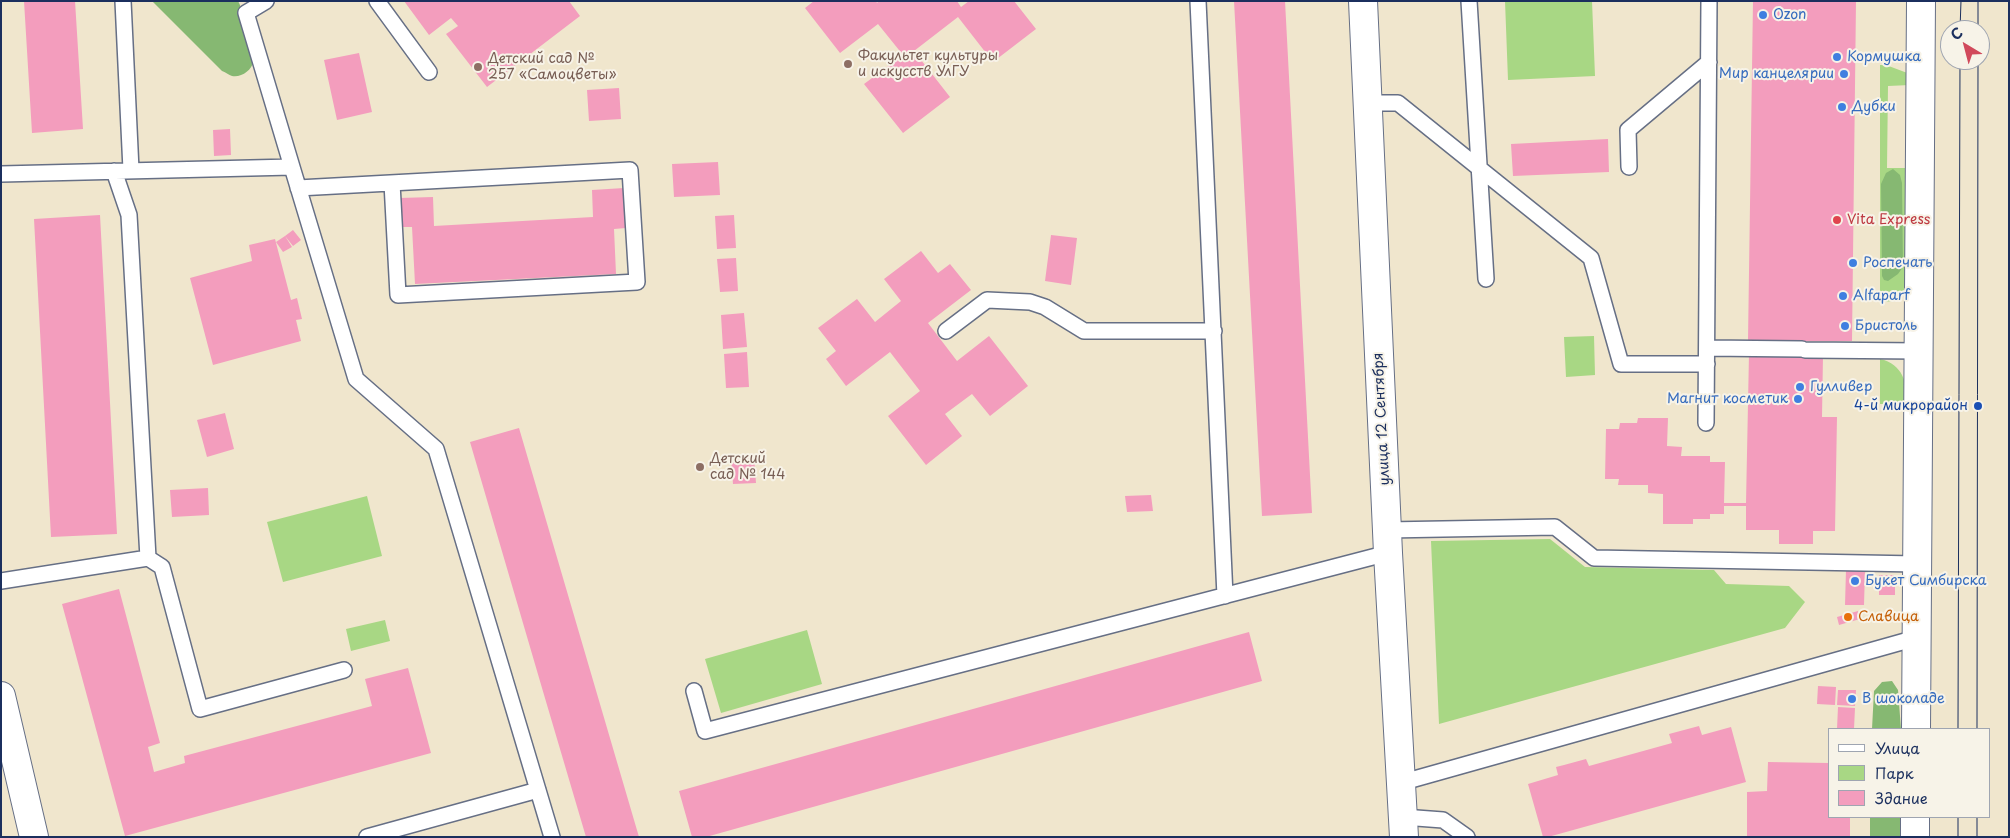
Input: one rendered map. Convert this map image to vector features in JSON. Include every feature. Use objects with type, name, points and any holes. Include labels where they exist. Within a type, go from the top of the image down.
[{"type":"street","name":"улица 12 Сентября","points":[[1363,1],[1387,542],[1403,827]]},
{"type":"street","points":[[1916,728],[1921,1]]},
{"type":"street","points":[[1,696],[34,837]]},
{"type":"street","points":[[1915,818],[1915,837]]},
{"type":"lane","points":[[123,1],[131,170]]},
{"type":"lane","points":[[266,1],[246,12],[356,379],[436,449],[552,837]]},
{"type":"lane","points":[[376,1],[429,72]]},
{"type":"lane","points":[[1198,1],[1225,596]]},
{"type":"lane","points":[[1469,1],[1486,279]]},
{"type":"lane","points":[[1706,423],[1709,1]]},
{"type":"lane","points":[[1628,166],[1628,130],[1709,62]]},
{"type":"lane","points":[[1367,103],[1398,102],[1591,258],[1621,364],[1707,364]]},
{"type":"lane","points":[[1,174],[292,167]]},
{"type":"lane","points":[[298,188],[630,170],[637,282],[398,295],[392,183]]},
{"type":"lane","points":[[114,171],[128,215],[148,558]]},
{"type":"lane","points":[[946,331],[987,300],[1030,302],[1045,307],[1084,330],[1214,331]]},
{"type":"lane","points":[[1707,348],[1920,351]]},
{"type":"lane","points":[[694,691],[705,732],[1225,596],[1387,542],[1555,527],[1594,558],[1917,564]]},
{"type":"lane","points":[[1,581],[148,558],[162,567],[200,709],[344,670]]},
{"type":"lane","points":[[1400,784],[1916,638]]},
{"type":"lane","points":[[367,837],[538,790]]},
{"type":"lane","points":[[1403,827],[1443,820],[1467,837]]},
{"type":"green space","points":[[152,1],[238,1],[251,40],[253,62],[251,68],[242,75],[235,76],[222,71]]},
{"type":"green space","points":[[1505,1],[1592,1],[1595,76],[1508,80]]},
{"type":"green space","points":[[1880,65],[1886,65],[1910,74],[1910,85],[1888,86],[1887,168],[1905,168],[1905,290],[1895,301],[1880,302]]},
{"type":"green space","points":[[1893,169],[1900,175],[1902,183],[1903,267],[1898,274],[1888,281],[1884,280],[1882,276],[1881,184],[1886,173]]},
{"type":"green space","points":[[1594,336],[1595,375],[1566,377],[1564,337]]},
{"type":"green space","points":[[1880,359],[1894,365],[1899,370],[1905,382],[1908,404],[1880,404]]},
{"type":"green space","points":[[367,496],[382,556],[283,582],[267,522]]},
{"type":"green space","points":[[1550,539],[1585,567],[1714,570],[1726,584],[1789,586],[1805,602],[1785,628],[1439,724],[1431,541]]},
{"type":"green space","points":[[385,620],[390,641],[351,651],[346,629]]},
{"type":"green space","points":[[807,630],[822,684],[721,713],[705,659]]},
{"type":"green space","points":[[1892,681],[1898,690],[1901,728],[1872,728],[1874,691],[1882,682]]},
{"type":"green space","points":[[1870,818],[1902,818],[1902,837],[1870,837]]},
{"type":"building","points":[[24,1],[75,1],[83,129],[32,133]]},
{"type":"building","points":[[404,1],[569,1],[580,16],[487,87],[446,34],[458,26],[451,18],[429,35]]},
{"type":"building","points":[[814,1],[876,1],[877,3],[879,1],[957,1],[961,7],[969,1],[1014,1],[1036,29],[993,62],[958,17],[914,51],[950,97],[903,133],[864,84],[903,55],[878,24],[840,53],[805,8]]},
{"type":"building","points":[[1234,1],[1285,1],[1312,513],[1262,516]]},
{"type":"building","points":[[1753,1],[1856,1],[1852,341],[1805,341],[1805,355],[1823,355],[1822,417],[1837,417],[1835,531],[1813,531],[1813,544],[1779,544],[1779,530],[1746,530],[1746,506],[1724,506],[1724,514],[1710,514],[1710,519],[1693,519],[1693,524],[1663,524],[1663,494],[1648,493],[1648,485],[1618,485],[1619,479],[1605,479],[1606,429],[1619,429],[1620,423],[1637,423],[1638,418],[1668,418],[1667,446],[1682,447],[1681,456],[1710,456],[1710,462],[1725,462],[1724,503],[1746,503],[1749,354],[1802,355],[1802,341],[1748,340]]},
{"type":"building","points":[[359,53],[372,112],[337,120],[324,60]]},
{"type":"building","points":[[619,88],[621,119],[589,121],[587,90]]},
{"type":"building","points":[[230,129],[231,155],[214,156],[213,130]]},
{"type":"building","points":[[1608,139],[1609,172],[1513,176],[1511,144]]},
{"type":"building","points":[[718,162],[720,195],[674,197],[672,164]]},
{"type":"building","points":[[624,188],[626,228],[614,229],[616,274],[415,284],[412,227],[401,227],[399,198],[433,197],[434,226],[593,217],[592,190]]},
{"type":"building","points":[[100,215],[117,534],[51,537],[34,219]]},
{"type":"building","points":[[734,215],[736,248],[717,249],[715,216]]},
{"type":"building","points":[[293,230],[301,240],[293,246],[285,236]]},
{"type":"building","points":[[1051,235],[1077,238],[1071,285],[1045,281]]},
{"type":"building","points":[[285,236],[292,247],[283,252],[276,242]]},
{"type":"building","points":[[275,239],[291,300],[297,298],[302,319],[296,320],[301,341],[213,365],[190,278],[252,261],[249,245]]},
{"type":"building","points":[[921,251],[938,273],[950,264],[971,290],[928,323],[957,361],[989,336],[1028,386],[990,416],[972,394],[945,414],[962,436],[926,465],[888,416],[920,391],[890,352],[846,386],[826,359],[836,351],[818,328],[857,299],[875,322],[901,301],[884,279]]},
{"type":"building","points":[[736,258],[738,291],[720,292],[717,259]]},
{"type":"building","points":[[744,313],[747,347],[723,349],[721,315]]},
{"type":"building","points":[[747,352],[749,387],[726,388],[724,354]]},
{"type":"building","points":[[225,413],[234,449],[207,457],[197,420]]},
{"type":"building","points":[[519,428],[639,837],[586,837],[542,688],[470,442]]},
{"type":"building","points":[[754,456],[756,483],[733,484],[731,457]]},
{"type":"building","points":[[208,488],[209,515],[172,517],[170,490]]},
{"type":"building","points":[[1151,495],[1153,511],[1127,512],[1125,496]]},
{"type":"building","points":[[1846,570],[1865,570],[1864,605],[1845,605]]},
{"type":"building","points":[[1879,575],[1895,575],[1895,595],[1879,595]]},
{"type":"building","points":[[119,589],[160,743],[148,747],[154,772],[185,763],[184,756],[372,706],[365,679],[408,668],[431,753],[125,836],[62,604]]},
{"type":"building","points":[[1858,611],[1860,619],[1839,625],[1837,617]]},
{"type":"building","points":[[1249,632],[1262,681],[706,837],[692,837],[679,791]]},
{"type":"building","points":[[1818,686],[1836,687],[1835,705],[1817,704]]},
{"type":"building","points":[[1838,690],[1856,690],[1855,706],[1837,705]]},
{"type":"building","points":[[1838,707],[1855,708],[1854,728],[1837,728]]},
{"type":"building","points":[[1699,726],[1702,735],[1731,727],[1746,782],[1543,837],[1528,784],[1558,775],[1556,767],[1586,759],[1589,766],[1672,743],[1669,734]]},
{"type":"building","points":[[1768,762],[1828,763],[1828,818],[1850,818],[1850,837],[1747,837],[1747,792],[1767,791]]},
{"type":"tram line","points":[[1960,20],[1961,1]]},
{"type":"tram line","points":[[1978,1],[1978,20]]},
{"type":"tram line","points":[[1958,728],[1960,70]]},
{"type":"tram line","points":[[1977,728],[1978,70]]},
{"type":"tram line","points":[[1958,818],[1958,837]]},
{"type":"tram line","points":[[1977,818],[1977,837]]},
{"type":"place","name":"Ozon","points":[[1763,15]]},
{"type":"place","name":"Кормушка","points":[[1837,57]]},
{"type":"place","name":"Факультет культуры и искусств УлГУ","points":[[848,64]]},
{"type":"place","name":"Детский сад № 257 «Самоцветы»","points":[[478,67]]},
{"type":"place","name":"Мир канцелярии","points":[[1844,74]]},
{"type":"place","name":"Дубки","points":[[1842,107]]},
{"type":"place","name":"Vita Express","points":[[1837,220]]},
{"type":"place","name":"Роспечать","points":[[1853,263]]},
{"type":"place","name":"Alfaparf","points":[[1843,296]]},
{"type":"place","name":"Бристоль","points":[[1845,326]]},
{"type":"place","name":"Гулливер","points":[[1800,387]]},
{"type":"place","name":"Магнит косметик","points":[[1798,399]]},
{"type":"place","name":"4-й микрорайон","points":[[1978,406]]},
{"type":"place","name":"Детский сад № 144","points":[[700,467]]},
{"type":"place","name":"Букет Симбирска","points":[[1855,581]]},
{"type":"place","name":"Славица","points":[[1848,617]]},
{"type":"place","name":"В шоколаде","points":[[1852,699]]}]
